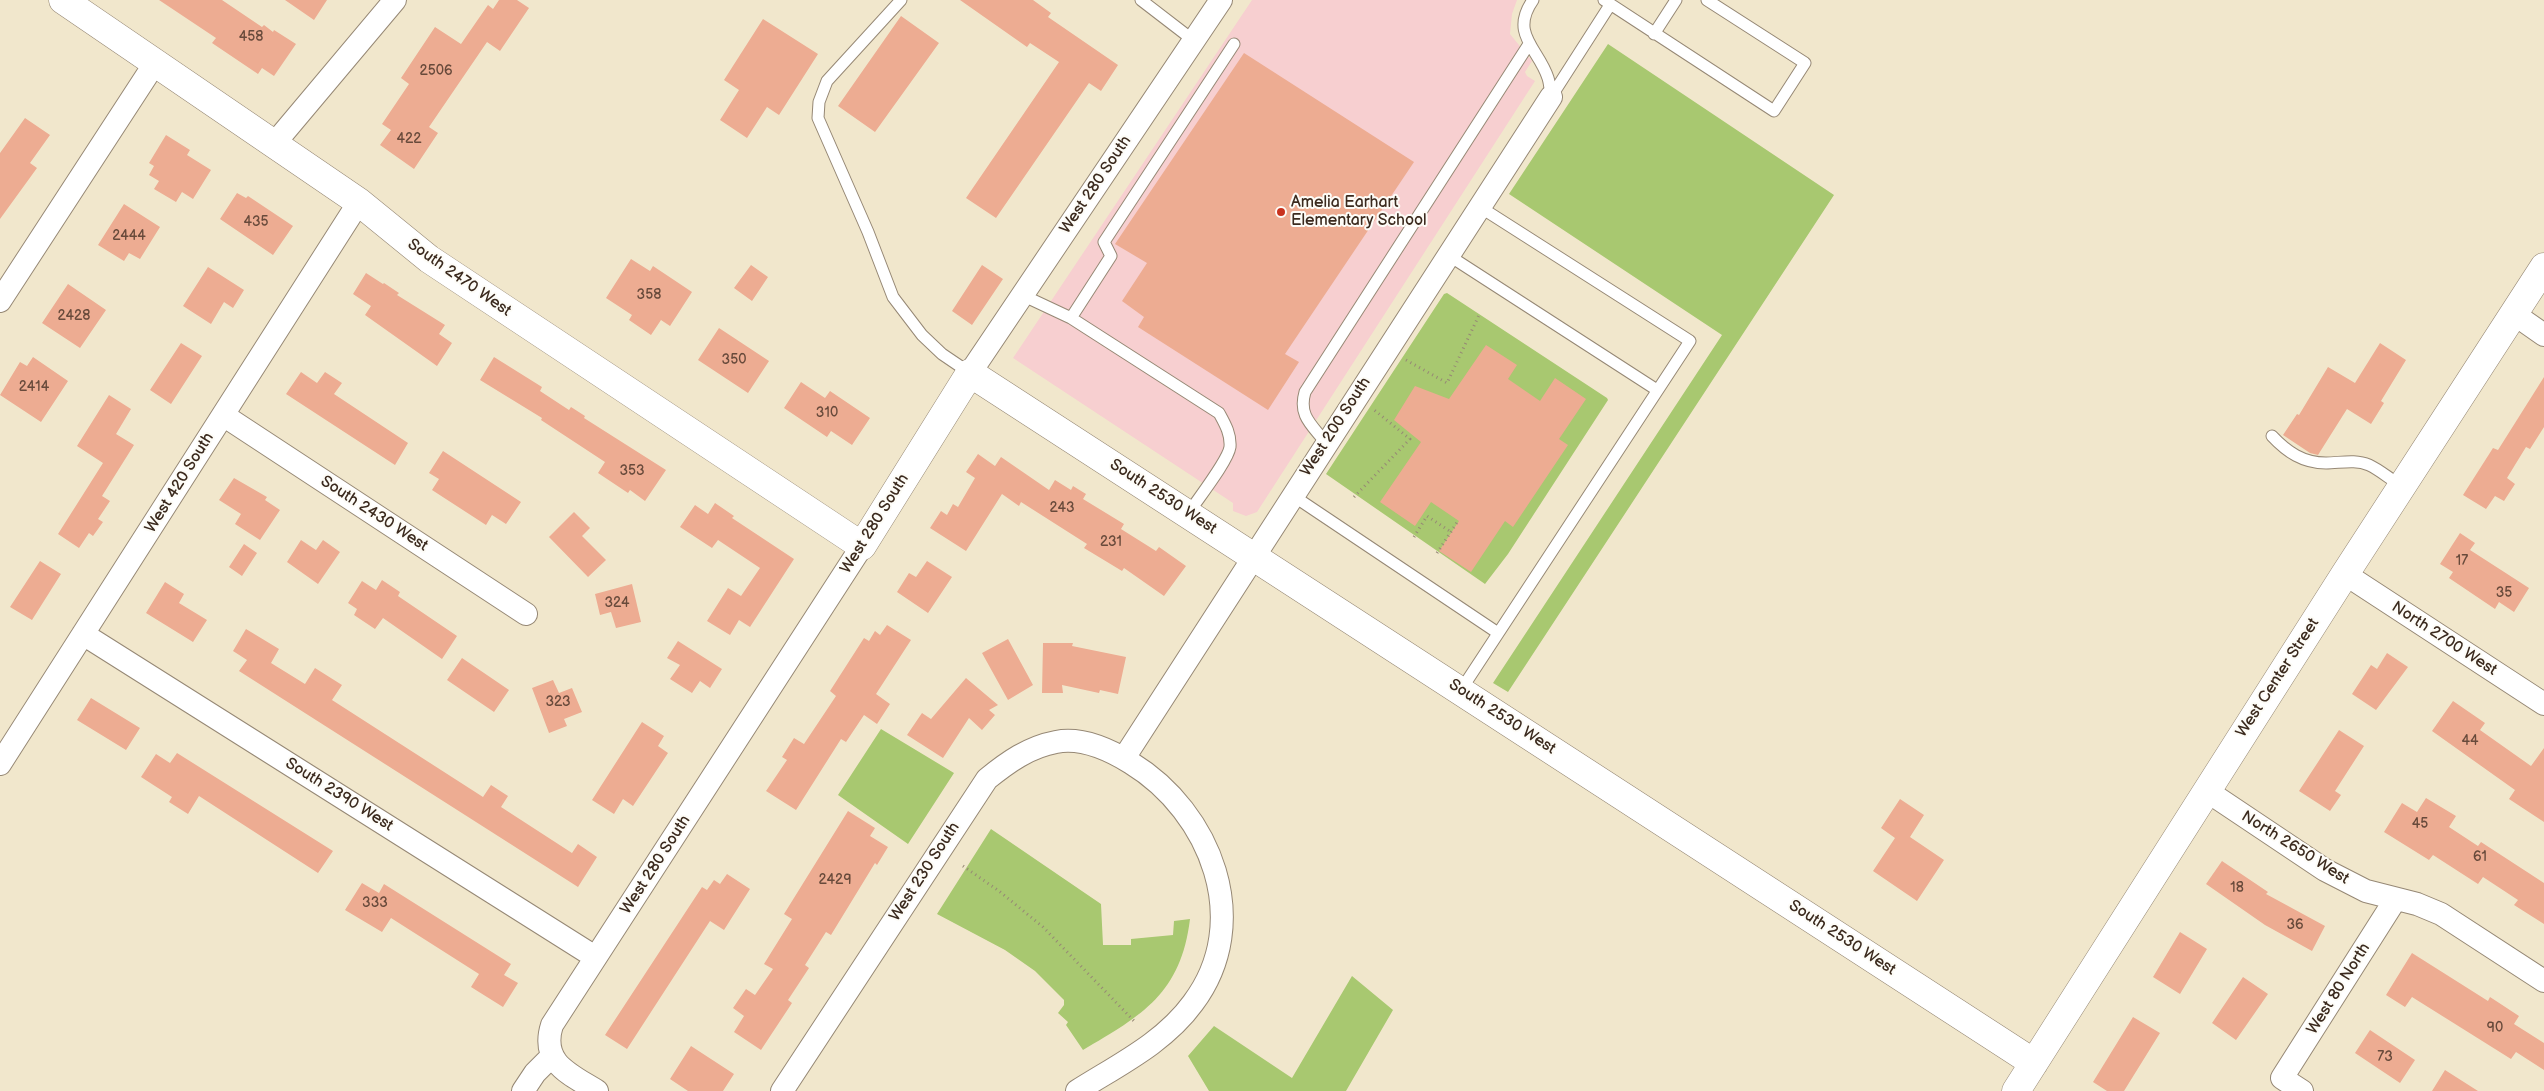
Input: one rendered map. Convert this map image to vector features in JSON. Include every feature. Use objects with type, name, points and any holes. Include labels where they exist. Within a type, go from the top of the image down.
[{"type":"street","name":"South 2470 West","points":[[63,0],[359,202],[429,259],[862,546]]},
{"type":"street","points":[[274,144],[394,0]]},
{"type":"street","name":"West 280 South","points":[[552,1056],[549,1049],[549,1034],[552,1025],[595,957],[862,546],[970,373],[1221,0]]},
{"type":"street","points":[[0,302],[155,63]]},
{"type":"street","name":"West 200 South","points":[[1124,758],[1253,555],[1551,97]]},
{"type":"street","name":"West 420 South","points":[[0,764],[359,202]]},
{"type":"street","name":"West Center Street","points":[[2016,1091],[2345,574],[2544,267]]},
{"type":"street","points":[[2514,314],[2544,334]]},
{"type":"street","name":"South 2530 West","points":[[970,373],[2034,1063]]},
{"type":"street","name":"South 2430 West","points":[[223,415],[526,614]]},
{"type":"street","name":"North 2700 West","points":[[2345,574],[2544,704]]},
{"type":"street","name":"South 2390 West","points":[[83,634],[595,957]]},
{"type":"street","name":"West 230 South","points":[[782,1091],[987,779],[1022,753],[1056,742],[1079,742],[1124,758],[1147,772],[1167,790],[1198,832],[1218,878],[1222,896],[1223,925],[1213,967],[1194,1002],[1175,1026],[1157,1041],[1077,1091]]},
{"type":"street","name":"North 2650 West","points":[[2207,790],[2325,870],[2366,891],[2395,900],[2417,904],[2441,914],[2544,982]]},
{"type":"street","name":"West 80 North","points":[[2302,1091],[2282,1078],[2395,900]]},
{"type":"street","points":[[523,1091],[535,1073],[552,1056],[562,1068],[597,1091]]},
{"type":"lane","points":[[901,0],[827,81],[819,102],[818,118],[868,232],[893,297],[922,335],[942,354],[970,373]]},
{"type":"lane","points":[[1141,0],[1194,40]]},
{"type":"lane","points":[[1533,0],[1528,8],[1525,36],[1548,78],[1551,97]]},
{"type":"lane","points":[[1654,34],[1676,0]]},
{"type":"lane","points":[[1551,97],[1607,3],[1774,111],[1805,63],[1707,0]]},
{"type":"lane","points":[[1071,318],[1111,256],[1104,242],[1234,44]]},
{"type":"lane","points":[[1326,443],[1304,416],[1301,405],[1305,392],[1529,44]]},
{"type":"lane","points":[[1461,690],[1690,341],[1480,206]]},
{"type":"lane","points":[[1448,256],[1658,390]]},
{"type":"lane","points":[[1022,295],[1071,318],[1219,413],[1228,429],[1230,447],[1225,459],[1188,514]]},
{"type":"lane","points":[[2272,436],[2285,450],[2304,460],[2325,463],[2346,461],[2368,464],[2402,486]]},
{"type":"lane","points":[[1292,495],[1498,633]]},
{"type":"path","points":[[1401,357],[1447,383],[1480,313]]},
{"type":"path","points":[[1354,497],[1410,439],[1369,406]]},
{"type":"path","points":[[1414,537],[1426,516],[1451,532]]},
{"type":"path","points":[[1438,553],[1458,521]]},
{"type":"path","points":[[963,866],[999,891],[1044,927],[1135,1022]]},
{"type":"shaded area","name":"Amelia Earhart Elementary School","points":[[1252,0],[1517,0],[1512,14],[1510,34],[1532,61],[1525,72],[1527,76],[1535,81],[1257,512],[1246,516],[1233,511],[1233,503],[1013,358]]},
{"type":"green space","points":[[1608,44],[1834,195],[1508,692],[1493,683],[1722,335],[1509,194]]},
{"type":"green space","points":[[1447,293],[1608,400],[1508,554],[1485,584],[1326,474],[1444,294]]},
{"type":"green space","points":[[881,729],[954,773],[908,844],[838,795]]},
{"type":"green space","points":[[991,829],[1101,904],[1103,945],[1131,945],[1131,939],[1173,935],[1174,921],[1190,919],[1178,966],[1168,984],[1156,999],[1124,1025],[1083,1050],[1066,1025],[1068,1022],[1058,1013],[1064,1005],[1064,1000],[1035,971],[1005,950],[937,914]]},
{"type":"green space","points":[[1352,976],[1393,1010],[1346,1091],[1209,1091],[1188,1056],[1214,1026],[1292,1078]]},
{"type":"building","points":[[159,0],[222,0],[262,27],[264,25],[273,32],[274,30],[296,44],[274,76],[262,68],[258,74],[212,43],[216,38]]},
{"type":"building","points":[[285,0],[327,0],[314,20]]},
{"type":"building","points":[[499,0],[517,0],[529,8],[500,51],[487,42],[429,127],[438,133],[414,169],[380,145],[391,130],[382,124],[409,84],[401,78],[435,27],[461,44],[488,5],[493,9]]},
{"type":"building","points":[[960,0],[1033,0],[1051,13],[1048,17],[1118,65],[1101,91],[1089,83],[996,218],[966,198],[1059,62],[1030,43],[1027,47]]},
{"type":"building","points":[[901,16],[939,43],[875,132],[838,106]]},
{"type":"building","points":[[763,19],[818,54],[779,115],[767,107],[747,138],[720,120],[739,90],[724,80]]},
{"type":"building","name":"Amelia Earhart Elementary School","points":[[1244,53],[1414,162],[1285,354],[1299,362],[1268,410],[1138,327],[1144,317],[1122,301],[1147,263],[1115,244]]},
{"type":"building","points":[[25,118],[50,135],[30,163],[37,168],[0,219],[0,153]]},
{"type":"building","points":[[166,135],[190,150],[187,155],[211,170],[193,199],[182,192],[176,202],[154,189],[159,181],[149,175],[154,166],[149,163]]},
{"type":"building","points":[[237,193],[246,198],[248,196],[293,226],[273,255],[220,219]]},
{"type":"building","points":[[124,204],[160,227],[140,259],[129,253],[124,261],[98,245]]},
{"type":"building","points":[[631,259],[650,271],[653,266],[692,292],[670,326],[661,320],[651,335],[629,320],[632,315],[606,298]]},
{"type":"building","points":[[751,265],[768,277],[752,301],[734,288]]},
{"type":"building","points":[[982,265],[1003,279],[972,325],[952,311]]},
{"type":"building","points":[[208,267],[244,290],[233,308],[224,302],[211,324],[183,306]]},
{"type":"building","points":[[366,273],[384,283],[399,293],[397,295],[445,325],[439,334],[452,343],[437,366],[365,315],[371,306],[353,294]]},
{"type":"building","points":[[68,284],[106,310],[80,348],[42,323]]},
{"type":"building","points":[[719,328],[769,361],[748,393],[698,360]]},
{"type":"building","points":[[181,343],[202,356],[171,404],[150,390]]},
{"type":"building","points":[[2380,343],[2406,360],[2381,401],[2384,403],[2371,424],[2347,409],[2318,455],[2310,453],[2283,435],[2297,414],[2299,415],[2328,367],[2355,383]]},
{"type":"building","points":[[1486,345],[1517,365],[1508,379],[1540,401],[1555,378],[1586,399],[1559,439],[1568,445],[1513,527],[1505,521],[1471,572],[1439,551],[1459,521],[1431,502],[1415,526],[1380,502],[1421,442],[1394,420],[1415,386],[1449,399]]},
{"type":"building","points":[[33,357],[68,381],[41,422],[0,395],[20,362],[27,366]]},
{"type":"building","points":[[494,357],[542,387],[540,391],[569,410],[571,407],[585,416],[584,418],[666,470],[645,501],[630,490],[628,493],[598,473],[605,462],[541,420],[542,418],[480,380]]},
{"type":"building","points":[[301,372],[317,383],[325,372],[342,383],[334,394],[408,443],[395,465],[286,394]]},
{"type":"building","points":[[2544,377],[2544,427],[2530,449],[2526,447],[2507,478],[2515,484],[2504,501],[2495,496],[2486,509],[2463,495],[2493,448],[2498,450]]},
{"type":"building","points":[[801,382],[825,398],[830,391],[870,418],[852,445],[831,431],[827,437],[784,408]]},
{"type":"building","points":[[109,395],[131,409],[116,434],[134,445],[102,496],[110,501],[98,519],[103,522],[93,536],[89,533],[79,548],[58,534],[103,463],[77,446]]},
{"type":"building","points":[[443,451],[521,502],[506,524],[492,515],[486,525],[432,490],[439,479],[429,473]]},
{"type":"building","points":[[978,454],[995,466],[1001,457],[1049,490],[1055,480],[1071,490],[1073,486],[1086,494],[1083,499],[1124,524],[1121,529],[1156,551],[1159,547],[1186,566],[1164,596],[1124,568],[1122,571],[1084,548],[1087,544],[1021,502],[1019,506],[1002,494],[966,551],[930,528],[941,511],[947,515],[953,504],[958,507],[975,478],[966,472]]},
{"type":"building","points":[[234,478],[267,497],[265,500],[280,510],[260,540],[235,524],[241,514],[219,500]]},
{"type":"building","points":[[715,503],[734,516],[732,518],[794,559],[750,627],[739,620],[730,635],[707,621],[728,588],[741,596],[760,568],[718,540],[712,548],[680,527],[695,505],[708,514]]},
{"type":"building","points":[[574,512],[590,528],[582,536],[606,560],[588,577],[549,537]]},
{"type":"building","points":[[2460,533],[2475,543],[2470,550],[2529,588],[2514,612],[2499,602],[2495,609],[2449,578],[2453,572],[2440,564]]},
{"type":"building","points":[[301,540],[316,550],[323,540],[340,552],[318,584],[287,562]]},
{"type":"building","points":[[244,544],[257,553],[242,576],[229,567]]},
{"type":"building","points":[[40,561],[61,574],[32,620],[10,607]]},
{"type":"building","points":[[927,561],[952,577],[928,613],[897,592],[909,573],[916,577]]},
{"type":"building","points":[[382,580],[400,592],[398,596],[457,636],[442,659],[383,618],[375,629],[354,615],[357,609],[348,603],[362,581],[376,590]]},
{"type":"building","points":[[165,582],[184,594],[179,603],[207,620],[193,642],[146,613]]},
{"type":"building","points":[[632,584],[641,622],[616,628],[611,612],[600,615],[595,594]]},
{"type":"building","points":[[887,625],[911,640],[876,694],[890,704],[877,724],[864,715],[846,742],[841,739],[796,810],[766,791],[787,760],[782,757],[794,738],[804,744],[836,696],[830,691],[864,638],[869,641],[875,631],[880,635]]},
{"type":"building","points":[[246,629],[279,649],[271,663],[305,684],[315,668],[342,685],[332,700],[483,797],[491,785],[508,796],[501,807],[572,853],[578,844],[597,857],[578,887],[239,671],[247,660],[233,651]]},
{"type":"building","points":[[1008,639],[1033,685],[1008,700],[982,653]]},
{"type":"building","points":[[678,641],[722,669],[710,688],[700,681],[692,693],[670,679],[680,665],[667,658]]},
{"type":"building","points":[[1043,643],[1073,643],[1072,646],[1126,657],[1118,694],[1100,690],[1099,693],[1062,685],[1063,693],[1042,693]]},
{"type":"building","points":[[2387,653],[2408,667],[2376,710],[2352,694],[2371,665],[2377,669]]},
{"type":"building","points":[[462,658],[509,690],[494,712],[447,680]]},
{"type":"building","points":[[966,678],[998,705],[989,710],[995,715],[982,730],[969,718],[943,758],[907,735],[922,713],[931,719]]},
{"type":"building","points":[[553,680],[559,693],[572,688],[582,712],[564,719],[567,726],[549,733],[532,688]]},
{"type":"building","points":[[91,698],[140,728],[126,750],[77,720]]},
{"type":"building","points":[[2453,701],[2485,723],[2480,730],[2531,766],[2544,748],[2544,822],[2509,799],[2515,790],[2432,731]]},
{"type":"building","points":[[642,722],[664,736],[658,746],[668,753],[633,806],[623,799],[614,814],[592,800]]},
{"type":"building","points":[[2339,730],[2364,746],[2335,791],[2341,795],[2330,811],[2299,791]]},
{"type":"building","points":[[177,753],[333,851],[318,873],[199,796],[188,814],[169,802],[172,797],[141,777],[156,754],[170,763]]},
{"type":"building","points":[[2426,798],[2456,816],[2449,827],[2478,846],[2481,842],[2544,883],[2544,924],[2514,905],[2518,900],[2483,877],[2478,884],[2433,855],[2429,860],[2384,832],[2402,803],[2417,812]]},
{"type":"building","points":[[1900,799],[1924,815],[1910,837],[1944,860],[1917,901],[1873,871],[1895,838],[1881,828]]},
{"type":"building","points":[[848,811],[875,828],[870,836],[888,847],[877,865],[875,863],[831,935],[826,932],[805,965],[809,968],[788,1000],[792,1003],[761,1050],[734,1032],[744,1016],[733,1008],[746,989],[755,995],[773,969],[764,964],[792,919],[784,914]]},
{"type":"building","points":[[2222,861],[2268,892],[2266,894],[2325,926],[2312,951],[2265,925],[2206,884]]},
{"type":"building","points":[[727,874],[750,889],[724,930],[710,921],[627,1049],[605,1035],[702,887],[707,890],[714,880],[720,884]]},
{"type":"building","points":[[362,883],[379,893],[384,884],[511,964],[504,975],[518,983],[503,1007],[471,987],[479,974],[391,918],[382,932],[345,910]]},
{"type":"building","points":[[2180,932],[2207,949],[2180,994],[2153,977]]},
{"type":"building","points":[[2412,953],[2488,1001],[2490,997],[2519,1016],[2514,1024],[2544,1043],[2544,1070],[2516,1052],[2511,1059],[2412,997],[2405,1007],[2386,995]]},
{"type":"building","points":[[2243,977],[2268,994],[2236,1040],[2212,1023]]},
{"type":"building","points":[[2133,1017],[2160,1033],[2124,1091],[2107,1091],[2093,1082]]},
{"type":"building","points":[[2370,1030],[2415,1060],[2400,1083],[2355,1053]]},
{"type":"building","points":[[691,1046],[734,1074],[723,1091],[688,1091],[670,1079]]},
{"type":"building","points":[[2445,1070],[2478,1091],[2432,1091]]},
{"type":"place","name":"Amelia Earhart Elementary School","points":[[1281,212]]}]
